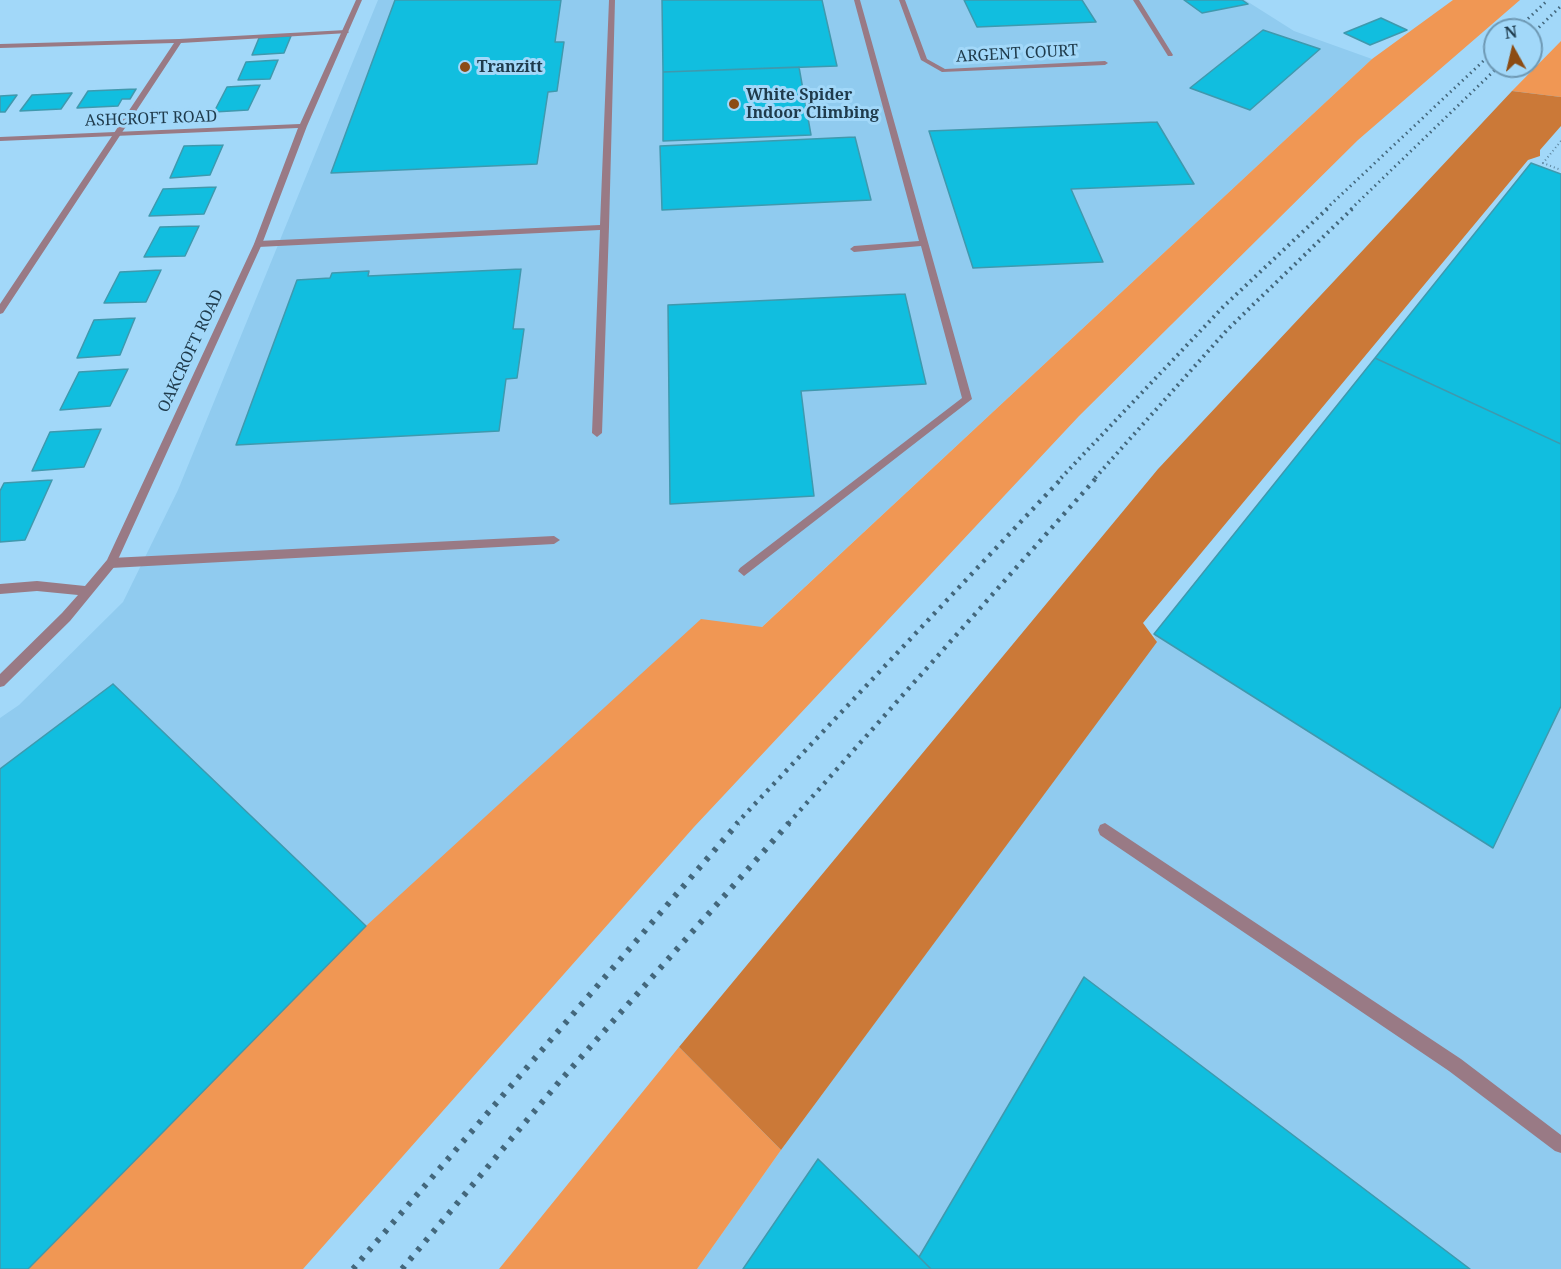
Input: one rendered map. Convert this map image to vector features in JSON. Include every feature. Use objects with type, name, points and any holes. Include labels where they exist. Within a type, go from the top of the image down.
[{"type":"street","name":"OAKCROFT ROAD","points":[[0,682],[66,617],[111,563],[258,244],[303,126],[359,0]]},
{"type":"street","points":[[597,433],[612,0]]},
{"type":"street","points":[[744,572],[967,399],[857,0]]},
{"type":"street","name":"ARGENT COURT","points":[[902,0],[924,60],[944,71],[1105,63]]},
{"type":"street","points":[[1136,0],[1170,55]]},
{"type":"street","points":[[0,46],[179,41],[346,32]]},
{"type":"street","points":[[0,310],[179,41]]},
{"type":"street","name":"ASHCROFT ROAD","points":[[0,139],[303,126]]},
{"type":"street","points":[[258,244],[605,227]]},
{"type":"street","points":[[854,249],[925,243]]},
{"type":"street","points":[[111,563],[554,540]]},
{"type":"street","points":[[0,589],[37,586],[88,591]]},
{"type":"street","points":[[1105,830],[1455,1065],[1561,1145]]},
{"type":"path","points":[[1561,141],[1543,163],[1561,170]]},
{"type":"shaded area","points":[[378,0],[1245,0],[1294,31],[1372,59],[708,677],[166,1269],[0,1269],[0,718],[19,705],[123,602],[178,490]]},
{"type":"shaded area","points":[[1453,0],[1520,0],[1499,18],[1483,18],[1483,32],[1358,140],[1079,416],[694,827],[303,1269],[28,1269],[366,926],[701,619],[762,627],[1372,59]]},
{"type":"shaded area","points":[[1561,41],[1561,97],[1512,91],[1525,78],[1543,78],[1543,59]]},
{"type":"shaded area","points":[[1512,91],[1561,97],[1561,126],[1540,150],[1540,156],[1528,160],[1143,623],[1157,642],[781,1150],[679,1047],[1158,469]]},
{"type":"shaded area","points":[[1531,163],[1561,174],[1561,1269],[697,1269],[781,1150],[1156,642],[1154,634]]},
{"type":"shaded area","points":[[679,1047],[781,1150],[697,1269],[499,1269]]},
{"type":"building","name":"Tranzitt","points":[[395,0],[561,0],[555,42],[564,42],[557,91],[548,92],[537,164],[331,173]]},
{"type":"building","points":[[662,0],[822,0],[837,66],[663,72]]},
{"type":"building","points":[[964,0],[1082,0],[1096,22],[977,27]]},
{"type":"building","points":[[1184,0],[1242,0],[1248,4],[1202,13]]},
{"type":"building","points":[[1381,18],[1407,30],[1370,45],[1344,33]]},
{"type":"building","points":[[1263,30],[1320,49],[1250,110],[1190,88]]},
{"type":"building","points":[[291,36],[284,53],[252,55],[259,38]]},
{"type":"building","points":[[278,60],[270,79],[238,80],[246,62]]},
{"type":"building","name":"White Spider Indoor Climbing","points":[[799,67],[811,135],[663,141],[663,72]]},
{"type":"building","points":[[260,85],[248,110],[214,112],[227,87]]},
{"type":"building","points":[[136,89],[130,99],[122,99],[118,106],[77,108],[88,91]]},
{"type":"building","points":[[72,93],[61,109],[20,111],[32,95]]},
{"type":"building","points":[[17,95],[5,112],[0,112],[0,96]]},
{"type":"building","points":[[1157,122],[1194,184],[1071,189],[1103,262],[973,268],[929,131]]},
{"type":"building","points":[[855,137],[871,200],[662,210],[660,146]]},
{"type":"building","points":[[223,145],[210,175],[170,178],[184,146]]},
{"type":"building","points":[[1531,163],[1561,174],[1561,444],[1375,358]]},
{"type":"building","points":[[216,187],[204,214],[149,216],[163,189]]},
{"type":"building","points":[[199,226],[185,256],[144,257],[160,227]]},
{"type":"building","points":[[521,269],[513,329],[524,329],[517,378],[506,379],[499,431],[236,445],[297,280],[330,278],[332,273],[369,271],[368,276]]},
{"type":"building","points":[[161,270],[146,302],[104,303],[120,272]]},
{"type":"building","points":[[905,294],[926,384],[801,391],[814,496],[670,504],[668,305]]},
{"type":"building","points":[[135,318],[120,355],[77,358],[94,320]]},
{"type":"building","points":[[1375,358],[1561,444],[1561,706],[1493,848],[1154,634]]},
{"type":"building","points":[[128,369],[110,406],[60,410],[79,372]]},
{"type":"building","points":[[101,429],[84,467],[32,471],[50,432]]},
{"type":"building","points":[[52,480],[25,540],[0,542],[0,491],[4,483]]},
{"type":"building","points":[[113,684],[366,926],[28,1269],[0,1269],[0,769]]},
{"type":"building","points":[[1084,977],[1470,1269],[931,1269],[919,1257]]},
{"type":"building","points":[[818,1159],[919,1257],[931,1269],[743,1269]]},
{"type":"railway","points":[[1529,18],[1548,0]]},
{"type":"railway","points":[[1543,23],[1561,6]]},
{"type":"railway","points":[[1326,209],[1483,61]]},
{"type":"railway","points":[[1351,209],[1487,78]]},
{"type":"railway","points":[[1061,478],[1224,306],[1328,208]]},
{"type":"railway","points":[[1095,478],[1227,330],[1353,208]]},
{"type":"railway","points":[[736,824],[1063,477]]},
{"type":"railway","points":[[788,824],[1097,477]]},
{"type":"railway","points":[[353,1269],[738,823]]},
{"type":"railway","points":[[402,1269],[559,1082],[789,823]]},
{"type":"place","name":"Tranzitt","points":[[465,67]]},
{"type":"place","name":"White Spider Indoor Climbing","points":[[734,104]]}]
